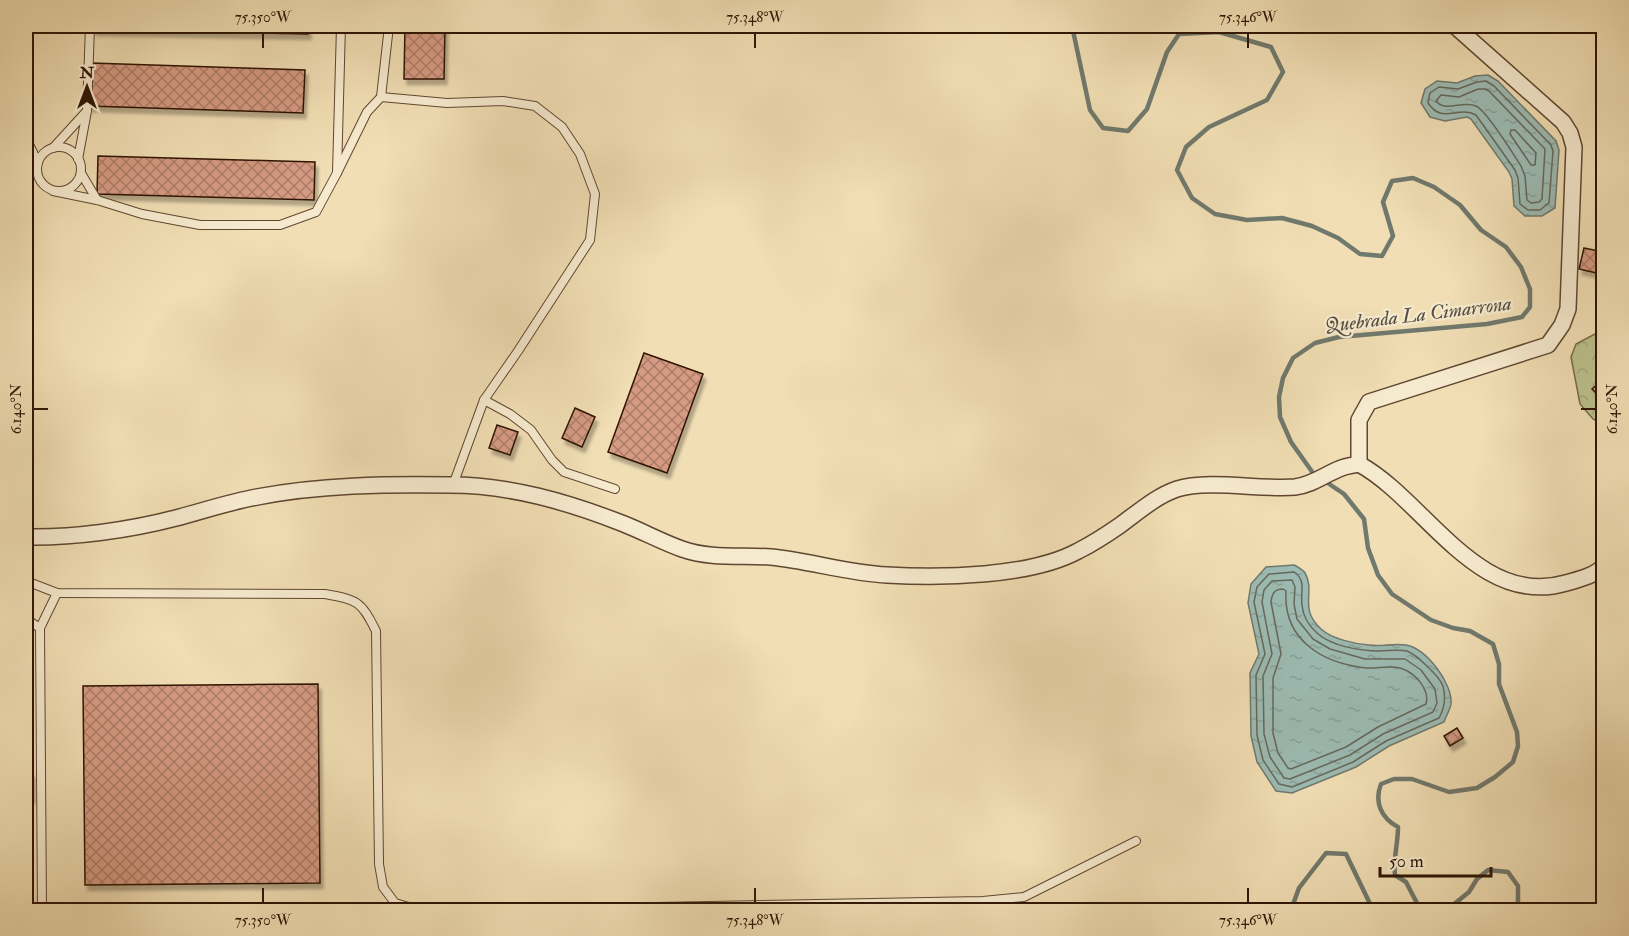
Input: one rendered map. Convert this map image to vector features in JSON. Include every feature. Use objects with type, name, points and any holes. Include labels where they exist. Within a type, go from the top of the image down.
[{"type":"street","points":[[1359,464],[1359,420],[1369,402],[1548,345],[1562,325],[1568,309],[1574,147],[1570,134],[1563,122],[1455,26]]},
{"type":"street","points":[[26,537],[110,530],[172,519],[234,502],[281,493],[366,486],[453,484],[500,488],[550,499],[622,523],[681,549],[699,554],[771,557],[889,575],[955,575],[1025,568],[1061,559],[1075,553],[1176,489],[1203,486],[1282,487],[1312,484],[1341,468],[1359,464],[1374,472],[1440,534],[1475,562],[1506,581],[1550,586],[1601,571]]},
{"type":"lane","points":[[90,26],[87,111],[78,159],[81,173],[97,200]]},
{"type":"lane","points":[[337,173],[341,26]]},
{"type":"lane","points":[[26,138],[41,183],[53,190],[97,200],[142,214],[200,225],[280,225],[316,212],[367,112],[381,97],[389,26]]},
{"type":"lane","points":[[381,97],[447,103],[503,101],[535,106],[562,127],[580,154],[595,194],[590,240],[484,400],[453,484]]},
{"type":"lane","points":[[26,172],[37,166],[46,151],[53,148],[87,111]]},
{"type":"lane","points":[[53,148],[67,149],[78,159]]},
{"type":"lane","points":[[53,190],[67,190],[74,186],[81,173]]},
{"type":"lane","points":[[484,400],[510,414],[531,430],[552,460],[564,472],[615,489]]},
{"type":"lane","points":[[26,581],[57,593],[325,594],[349,598],[364,608],[376,631],[379,864],[383,887],[395,903],[419,910]]},
{"type":"lane","points":[[42,910],[40,628],[57,593]]},
{"type":"lane","points":[[26,619],[40,628]]},
{"type":"lane","points":[[497,910],[983,901],[1024,897],[1136,841]]},
{"type":"green space","points":[[1603,312],[1603,425],[1593,419],[1580,404],[1571,357],[1576,344],[1597,333]]},
{"type":"water","points":[[1488,75],[1498,81],[1556,141],[1559,150],[1555,208],[1542,216],[1525,216],[1514,206],[1512,179],[1509,172],[1471,119],[1467,117],[1445,121],[1430,117],[1421,103],[1425,89],[1437,81],[1457,83],[1475,76]]},
{"type":"water","points":[[1294,565],[1305,573],[1308,580],[1310,614],[1321,629],[1337,638],[1357,643],[1406,645],[1414,648],[1437,668],[1448,687],[1451,704],[1444,722],[1389,746],[1356,767],[1292,793],[1276,791],[1257,762],[1251,736],[1250,673],[1259,654],[1248,603],[1251,584],[1266,567]]},
{"type":"building","points":[[93,26],[308,26],[308,34],[93,30]]},
{"type":"building","points":[[405,26],[445,26],[444,79],[404,79]]},
{"type":"building","points":[[91,63],[305,70],[303,113],[89,106]]},
{"type":"building","points":[[98,156],[315,162],[314,200],[97,194]]},
{"type":"building","points":[[1584,248],[1604,252],[1601,274],[1579,269]]},
{"type":"building","points":[[644,353],[703,374],[667,473],[608,452]]},
{"type":"building","points":[[1604,379],[1604,401],[1592,389]]},
{"type":"building","points":[[575,408],[595,417],[582,447],[562,438]]},
{"type":"building","points":[[497,425],[518,432],[510,455],[489,448]]},
{"type":"building","points":[[318,684],[320,883],[85,885],[83,686]]},
{"type":"building","points":[[1457,728],[1463,738],[1450,746],[1444,736]]},
{"type":"building","points":[[26,772],[32,772],[32,798],[26,798]]},
{"type":"waterway","name":"Quebrada La Cimarrona","points":[[1072,26],[1090,110],[1103,128],[1128,131],[1147,109],[1167,52],[1179,34],[1219,32],[1271,47],[1283,72],[1267,100],[1209,127],[1186,147],[1177,170],[1192,198],[1215,214],[1247,220],[1282,218],[1312,226],[1338,238],[1360,254],[1382,256],[1393,236],[1383,202],[1392,181],[1413,178],[1434,187],[1460,205],[1481,230],[1506,247],[1521,267],[1530,289],[1530,307],[1522,317],[1487,324],[1339,337],[1315,343],[1293,358],[1283,378],[1279,397],[1280,417],[1291,442],[1313,473],[1344,494],[1364,519],[1368,548],[1378,575],[1392,594],[1431,620],[1470,631],[1493,644],[1499,664],[1499,684],[1517,732],[1518,746],[1513,762],[1477,788],[1449,792],[1412,779],[1394,779],[1381,784],[1378,797],[1380,809],[1387,819],[1398,827],[1395,875],[1406,882],[1420,909],[1448,909],[1469,892],[1477,879],[1488,870],[1508,872],[1518,886],[1518,905],[1513,910]]},
{"type":"waterway","name":"Quebrada La Cimarrona","points":[[1291,910],[1299,888],[1326,853],[1346,854],[1373,910]]}]
